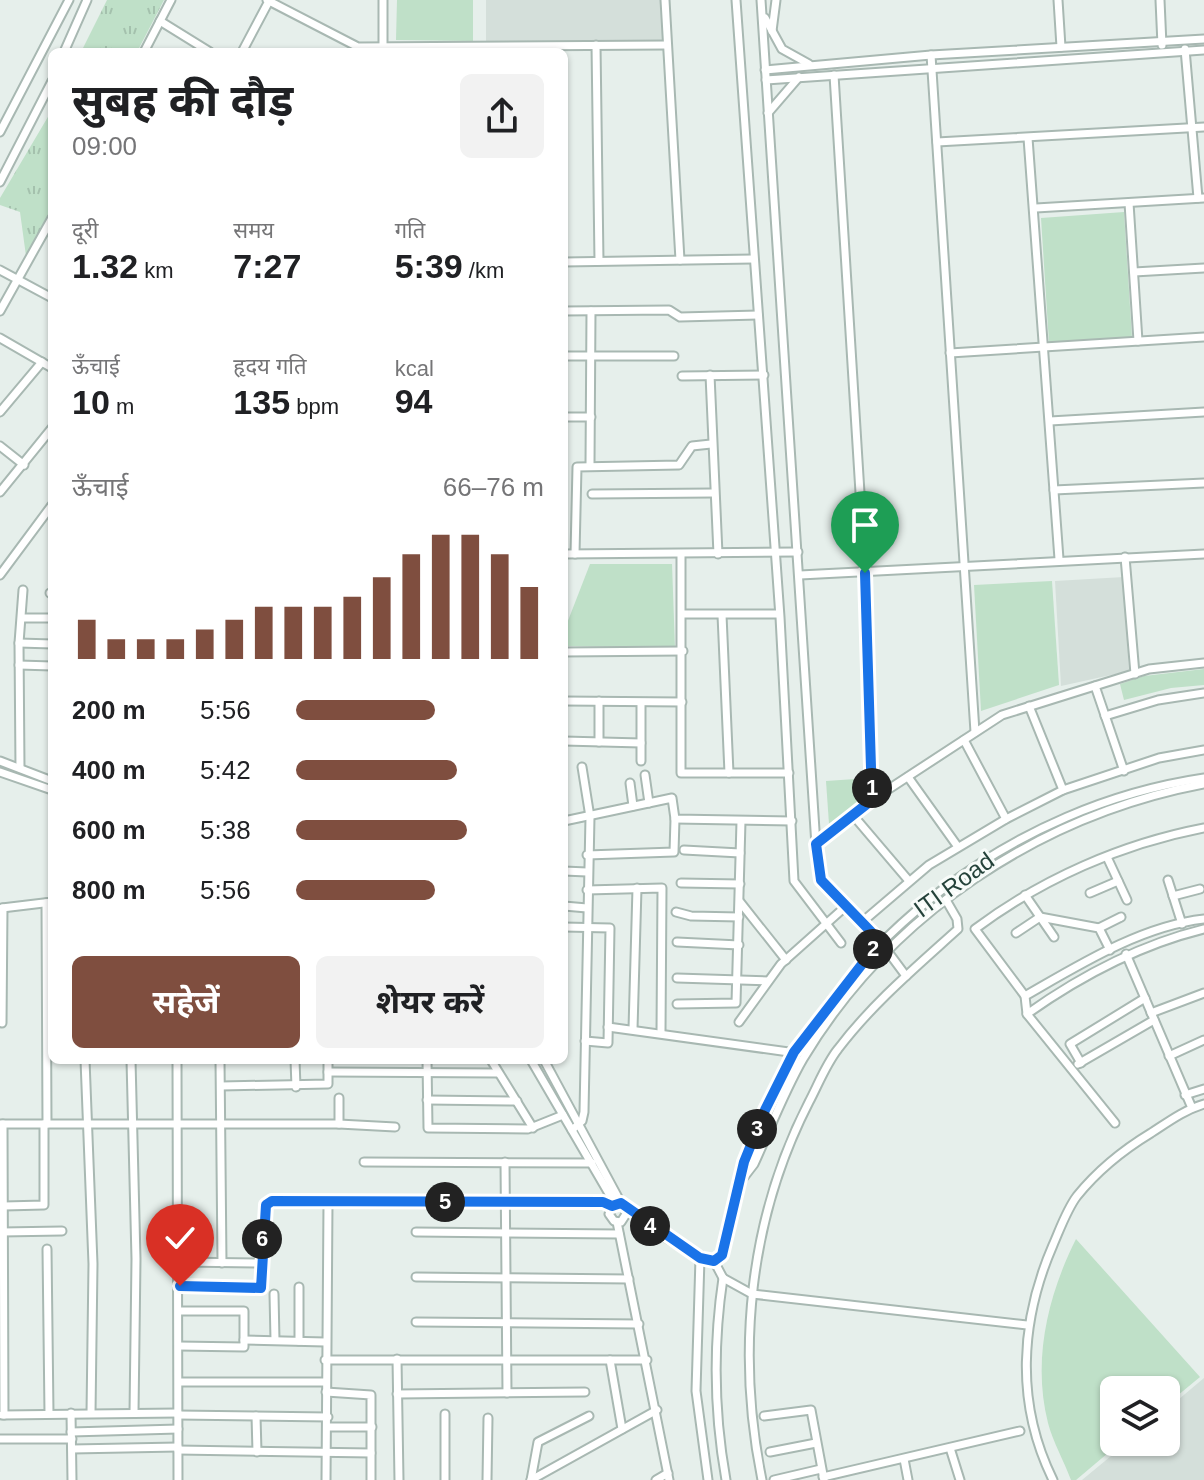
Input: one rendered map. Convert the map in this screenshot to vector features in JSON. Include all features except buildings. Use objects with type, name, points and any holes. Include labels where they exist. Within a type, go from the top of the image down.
[{"type":"street","points":[[0,132],[69,0]]},
{"type":"street","points":[[66,48],[87,0]]},
{"type":"street","points":[[146,48],[171,0]]},
{"type":"street","points":[[383,0],[383,48]]},
{"type":"street","points":[[665,0],[680,260]]},
{"type":"street","points":[[736,0],[764,375],[794,881],[824,925],[841,943]]},
{"type":"street","points":[[761,0],[816,844],[821,880],[880,941],[906,976]]},
{"type":"street","points":[[772,31],[776,0]]},
{"type":"street","points":[[1058,0],[1061,47]]},
{"type":"street","points":[[1160,0],[1162,52]]},
{"type":"street","points":[[244,48],[268,1],[350,45],[383,48],[535,48],[667,45]]},
{"type":"street","points":[[762,12],[782,49],[809,64]]},
{"type":"street","points":[[160,21],[204,48]]},
{"type":"street","points":[[765,70],[931,55],[1204,39]]},
{"type":"street","points":[[1036,208],[1201,198],[1184,40]]},
{"type":"street","points":[[596,45],[599,261]]},
{"type":"street","points":[[766,80],[1204,50]]},
{"type":"street","points":[[931,55],[975,732]]},
{"type":"street","points":[[834,75],[865,573],[872,800]]},
{"type":"street","points":[[768,113],[799,77]]},
{"type":"street","points":[[0,182],[48,89]]},
{"type":"street","points":[[937,142],[1204,127]]},
{"type":"street","points":[[1028,138],[1036,208],[1059,559]]},
{"type":"street","points":[[1129,203],[1138,341]]},
{"type":"street","points":[[0,311],[48,225]]},
{"type":"street","points":[[568,262],[753,259]]},
{"type":"street","points":[[1134,272],[1204,268]]},
{"type":"street","points":[[0,270],[48,296]]},
{"type":"street","points":[[568,311],[669,310],[680,317],[758,315]]},
{"type":"street","points":[[590,464],[591,311]]},
{"type":"street","points":[[950,353],[1204,337]]},
{"type":"street","points":[[0,338],[48,366]]},
{"type":"street","points":[[568,356],[674,356]]},
{"type":"street","points":[[0,412],[42,362]]},
{"type":"street","points":[[710,375],[718,554]]},
{"type":"street","points":[[682,376],[764,375]]},
{"type":"street","points":[[1050,421],[1204,412]]},
{"type":"street","points":[[568,417],[591,417]]},
{"type":"street","points":[[0,492],[48,433]]},
{"type":"street","points":[[575,554],[575,470],[590,464],[679,465],[692,446],[711,444]]},
{"type":"street","points":[[0,446],[24,465]]},
{"type":"street","points":[[1054,490],[1204,483]]},
{"type":"street","points":[[592,494],[713,493]]},
{"type":"street","points":[[568,509],[575,509]]},
{"type":"street","points":[[0,575],[48,510]]},
{"type":"street","points":[[568,554],[798,552]]},
{"type":"street","points":[[800,575],[1059,559],[1204,554]]},
{"type":"street","points":[[681,555],[681,773],[789,773]]},
{"type":"street","points":[[1125,557],[1135,674]]},
{"type":"street","points":[[20,768],[19,643],[23,590]]},
{"type":"street","points":[[683,614],[779,614]]},
{"type":"street","points":[[722,615],[729,773]]},
{"type":"street","points":[[23,618],[48,618]]},
{"type":"street","points":[[19,643],[48,644]]},
{"type":"street","points":[[568,652],[683,651]]},
{"type":"street","points":[[816,844],[872,800],[1002,715],[1135,674],[1204,663]]},
{"type":"street","points":[[19,665],[48,666]]},
{"type":"street","points":[[1095,686],[1124,771]]},
{"type":"street","points":[[1105,716],[1158,700],[1204,693]]},
{"type":"street","points":[[568,701],[682,702]]},
{"type":"street","points":[[599,701],[599,742]]},
{"type":"street","points":[[641,703],[641,761]]},
{"type":"street","points":[[1029,706],[1063,790]]},
{"type":"street","points":[[964,740],[1006,819]]},
{"type":"street","points":[[568,741],[641,743]]},
{"type":"street","points":[[861,923],[909,881],[958,847],[1063,790],[1159,758],[1204,750]]},
{"type":"street","points":[[0,761],[48,779]]},
{"type":"street","points":[[576,1127],[584,1116],[590,817],[582,767]]},
{"type":"street","points":[[0,772],[48,789]]},
{"type":"street","points":[[645,775],[649,803]]},
{"type":"street","points":[[908,777],[958,847]]},
{"type":"street","name":"ITI Road","points":[[714,1261],[722,1255],[743,1178],[744,1162],[765,1110],[794,1052],[880,941],[942,888],[1050,825],[1122,799],[1204,778]]},
{"type":"street","points":[[630,783],[633,806]]},
{"type":"street","name":"ITI Road","points":[[743,1178],[754,1164],[804,1058],[887,953],[967,882],[1015,852],[1074,823],[1156,794],[1204,784]]},
{"type":"street","points":[[568,820],[672,798],[674,852],[587,855]]},
{"type":"street","points":[[852,814],[909,881]]},
{"type":"street","points":[[675,819],[792,821]]},
{"type":"street","points":[[736,1003],[741,821]]},
{"type":"street","points":[[1115,1123],[1027,1014],[1025,996],[975,929],[1025,895],[1107,857],[1204,828]]},
{"type":"street","points":[[684,850],[740,853]]},
{"type":"street","points":[[1107,857],[1127,900]]},
{"type":"street","points":[[568,871],[587,872]]},
{"type":"street","points":[[1168,880],[1182,924]]},
{"type":"street","points":[[1090,893],[1118,881]]},
{"type":"street","points":[[681,883],[740,884]]},
{"type":"street","points":[[633,1029],[637,888]]},
{"type":"street","points":[[661,1032],[662,888]]},
{"type":"street","points":[[587,890],[672,888]]},
{"type":"street","points":[[1173,896],[1200,889]]},
{"type":"street","points":[[1025,895],[1054,937]]},
{"type":"street","points":[[762,1480],[752,1410],[749,1353],[752,1294],[762,1224],[777,1175],[800,1119],[836,1051],[906,976],[958,929],[957,919],[946,900]]},
{"type":"street","points":[[740,902],[786,960]]},
{"type":"street","points":[[2,1023],[2,908],[48,903]]},
{"type":"street","points":[[568,906],[587,908]]},
{"type":"street","points":[[739,1022],[786,960],[845,907]]},
{"type":"street","points":[[676,912],[691,916],[739,917]]},
{"type":"street","points":[[1016,933],[1040,917],[1099,928],[1121,917]]},
{"type":"street","points":[[1025,996],[1110,950],[1204,919]]},
{"type":"street","points":[[568,927],[610,928],[608,1043],[585,1041]]},
{"type":"street","points":[[1099,928],[1110,950]]},
{"type":"street","points":[[1027,1014],[1092,970],[1172,937],[1204,929]]},
{"type":"street","points":[[677,942],[739,945]]},
{"type":"street","points":[[1122,945],[1192,1108]]},
{"type":"street","points":[[4,1206],[44,1205],[48,977]]},
{"type":"street","points":[[677,978],[768,981]]},
{"type":"street","points":[[1070,1070],[1152,1016],[1204,993]]},
{"type":"street","points":[[1081,1063],[1070,1044],[1145,998]]},
{"type":"street","points":[[677,1004],[750,1004]]},
{"type":"street","points":[[608,1027],[794,1052],[804,1058]]},
{"type":"street","points":[[1169,1056],[1204,1040]]},
{"type":"street","points":[[85,1064],[93,1264],[91,1413]]},
{"type":"street","points":[[131,1064],[134,1413]]},
{"type":"street","points":[[177,1064],[180,1262],[178,1480]]},
{"type":"street","points":[[220,1064],[222,1263]]},
{"type":"street","points":[[295,1064],[296,1087]]},
{"type":"street","points":[[221,1086],[296,1087],[328,1084],[328,1064]]},
{"type":"street","points":[[427,1064],[428,1128],[533,1128],[563,1115]]},
{"type":"street","points":[[493,1064],[533,1128]]},
{"type":"street","points":[[533,1064],[563,1115],[576,1127],[616,1204]]},
{"type":"street","points":[[546,1064],[592,1163],[616,1204]]},
{"type":"street","points":[[328,1072],[498,1073]]},
{"type":"street","points":[[1185,1095],[1204,1089]]},
{"type":"street","points":[[339,1098],[339,1124]]},
{"type":"street","points":[[427,1100],[517,1101]]},
{"type":"street","points":[[1053,1480],[1037,1442],[1030,1408],[1027,1325],[1043,1267],[1076,1197],[1131,1143],[1204,1104]]},
{"type":"street","points":[[328,1417],[134,1413],[2,1415],[4,1206],[1,1124],[339,1124],[395,1127]]},
{"type":"street","points":[[364,1162],[592,1163]]},
{"type":"street","points":[[505,1162],[507,1393]]},
{"type":"street","points":[[180,1286],[261,1288],[262,1219],[268,1202],[616,1204],[700,1258],[714,1261],[723,1278],[716,1372],[718,1422],[726,1480]]},
{"type":"street","points":[[326,1480],[328,1203]]},
{"type":"street","points":[[616,1204],[609,1214],[617,1222],[669,1476],[656,1480]]},
{"type":"street","points":[[617,1222],[624,1220],[628,1211]]},
{"type":"street","points":[[2,1232],[62,1231]]},
{"type":"street","points":[[416,1232],[619,1234]]},
{"type":"street","points":[[47,1249],[49,1413]]},
{"type":"street","points":[[700,1258],[696,1391],[708,1480]]},
{"type":"street","points":[[180,1262],[261,1263]]},
{"type":"street","points":[[416,1277],[629,1279]]},
{"type":"street","points":[[723,1278],[752,1294],[1027,1325]]},
{"type":"street","points":[[299,1287],[299,1341]]},
{"type":"street","points":[[274,1294],[275,1340]]},
{"type":"street","points":[[179,1346],[244,1347],[244,1311],[180,1311]]},
{"type":"street","points":[[416,1322],[639,1324]]},
{"type":"street","points":[[244,1340],[325,1342]]},
{"type":"street","points":[[397,1359],[399,1480]]},
{"type":"street","points":[[325,1360],[647,1360]]},
{"type":"street","points":[[610,1360],[622,1429]]},
{"type":"street","points":[[179,1382],[325,1382]]},
{"type":"street","points":[[326,1392],[369,1393],[371,1480]]},
{"type":"street","points":[[397,1394],[585,1392]]},
{"type":"street","points":[[531,1480],[657,1410]]},
{"type":"street","points":[[764,1416],[811,1410],[823,1475]]},
{"type":"street","points":[[71,1413],[72,1480]]},
{"type":"street","points":[[445,1414],[445,1480]]},
{"type":"street","points":[[256,1416],[257,1452]]},
{"type":"street","points":[[531,1480],[538,1442],[589,1416]]},
{"type":"street","points":[[487,1480],[488,1418]]},
{"type":"street","points":[[328,1427],[372,1427]]},
{"type":"street","points":[[0,1439],[178,1429]]},
{"type":"street","points":[[774,1480],[823,1475],[904,1459],[1020,1431]]},
{"type":"street","points":[[770,1452],[816,1443]]},
{"type":"street","points":[[950,1448],[960,1480]]},
{"type":"street","points":[[72,1449],[371,1453]]},
{"type":"street","points":[[904,1459],[908,1480]]},
{"type":"shaded area","points":[[486,0],[660,0],[663,48],[486,48]]},
{"type":"shaded area","points":[[1124,577],[1129,671],[1061,686],[1055,581]]},
{"type":"shaded area","points":[[1204,1378],[1204,1480],[1082,1480],[1111,1456],[1180,1456],[1180,1398]]},
{"type":"green space","points":[[107,0],[164,0],[139,48],[83,48]]},
{"type":"green space","points":[[397,0],[473,0],[473,41],[396,40]]},
{"type":"green space","points":[[48,117],[48,215],[26,256],[20,212],[0,205],[0,198]]},
{"type":"green space","points":[[1124,212],[1132,338],[1049,343],[1041,218]]},
{"type":"green space","points":[[590,564],[672,564],[675,648],[568,646],[568,621]]},
{"type":"green space","points":[[1052,581],[1059,685],[981,711],[974,585]]},
{"type":"green space","points":[[1204,669],[1204,685],[1171,688],[1124,700],[1120,684],[1144,676]]},
{"type":"green space","points":[[870,778],[871,794],[829,824],[826,781]]},
{"type":"green space","points":[[1076,1239],[1200,1377],[1180,1393],[1180,1376],[1100,1376],[1100,1456],[1104,1456],[1076,1480],[1071,1480],[1053,1437],[1043,1399],[1042,1352],[1051,1305]]},
{"type":"route","points":[[180,1286],[261,1288],[262,1219],[266,1205],[272,1201],[603,1202],[612,1206],[621,1203],[628,1211],[700,1258],[714,1261],[722,1255],[743,1178],[744,1162],[765,1110],[794,1052],[827,1005],[880,941],[821,880],[816,844],[872,800],[865,573]]}]
